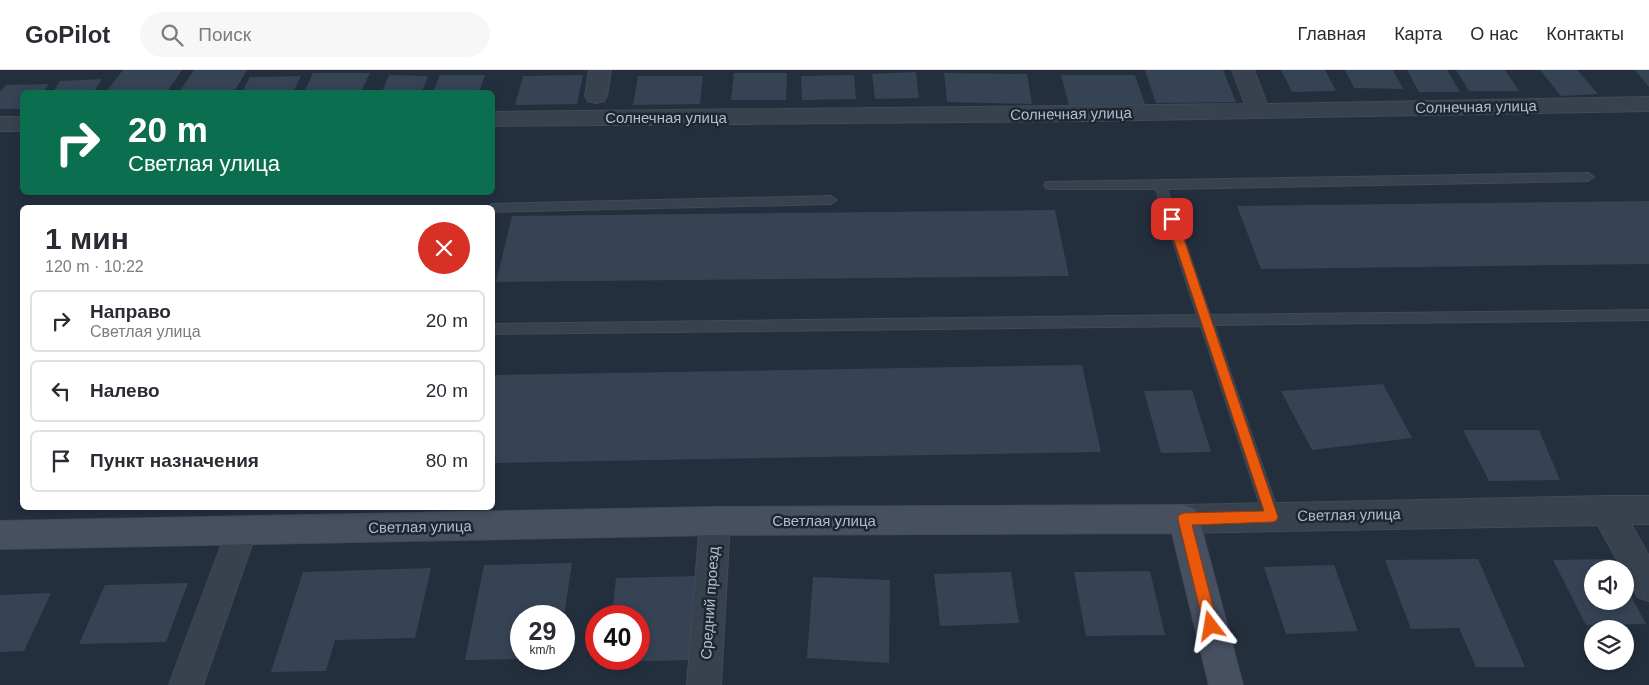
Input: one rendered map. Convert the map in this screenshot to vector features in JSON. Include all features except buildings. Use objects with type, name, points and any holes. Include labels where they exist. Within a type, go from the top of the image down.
[{"type":"street","points":[[596,96],[600,70]]},
{"type":"street","points":[[1243,70],[1259,111]]},
{"type":"street","name":"Солнечная улица","points":[[495,119],[1085,114],[1649,104]]},
{"type":"street","points":[[0,124],[20,124]]},
{"type":"street","points":[[1606,510],[1649,586]]},
{"type":"street","name":"Светлая улица","points":[[0,535],[715,521],[1184,519],[1649,510]]},
{"type":"street","points":[[1184,519],[1226,685]]},
{"type":"street","name":"Средний проезд","points":[[704,685],[715,521]]},
{"type":"street","points":[[186,685],[242,530]]},
{"type":"lane","points":[[1050,185],[1160,185],[1588,177]]},
{"type":"lane","points":[[1160,185],[1272,517]]},
{"type":"lane","points":[[495,208],[831,200]]},
{"type":"lane","points":[[495,329],[1649,315]]},
{"type":"route","points":[[1172,219],[1272,517],[1184,519],[1211,626]]}]
